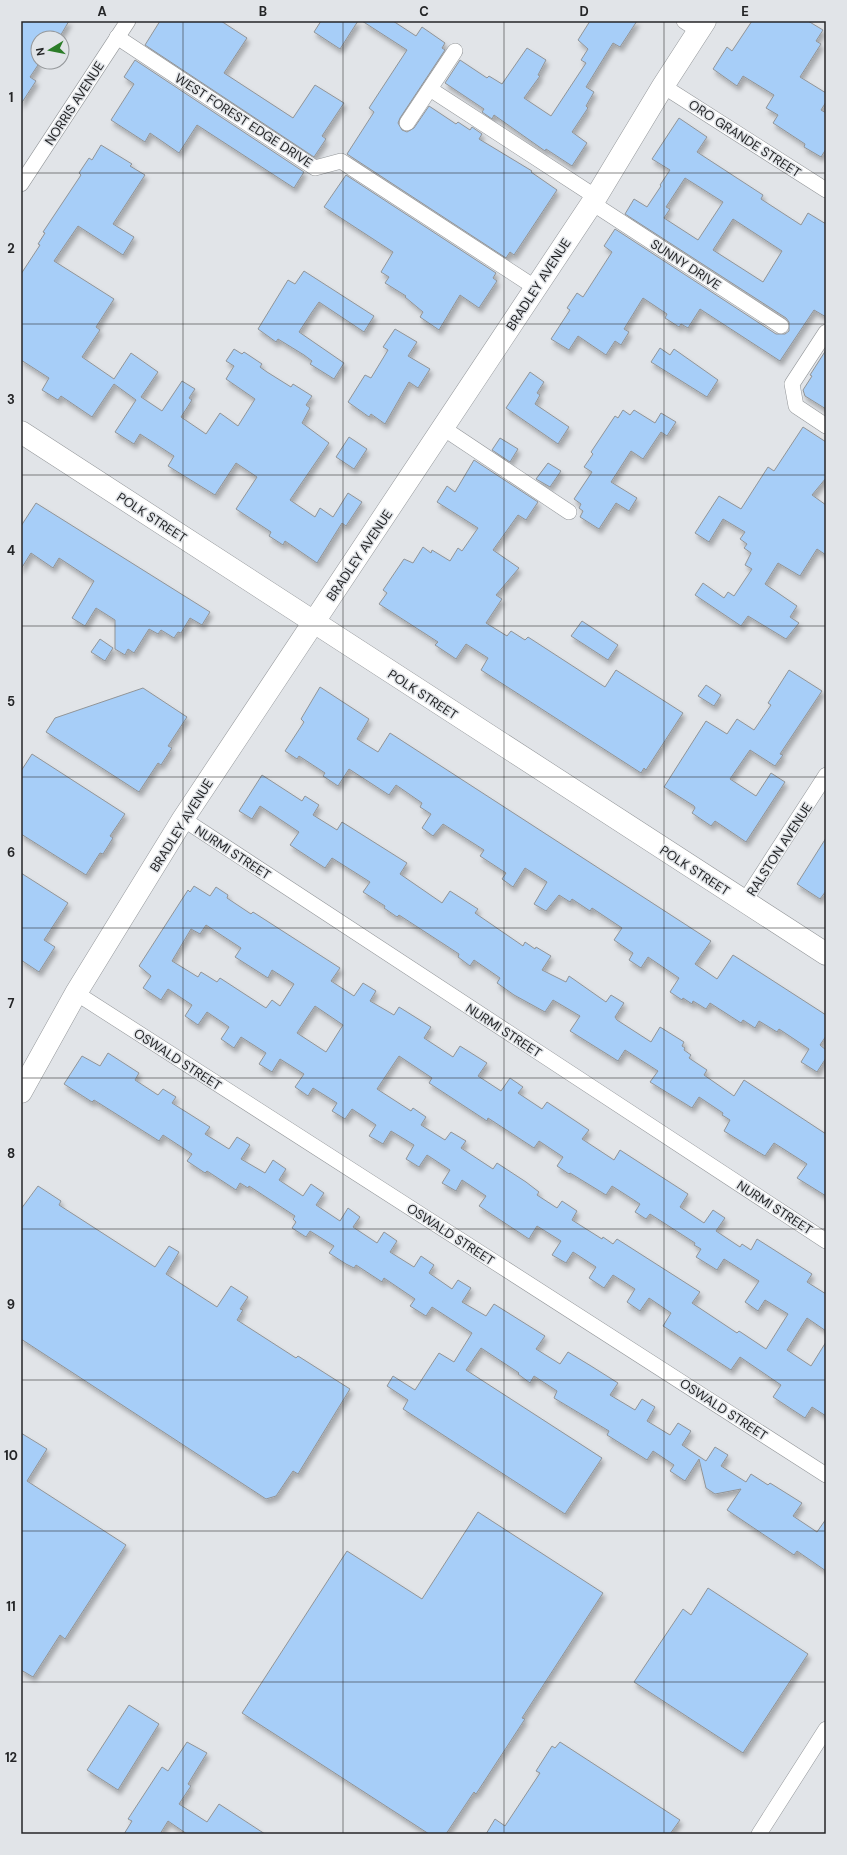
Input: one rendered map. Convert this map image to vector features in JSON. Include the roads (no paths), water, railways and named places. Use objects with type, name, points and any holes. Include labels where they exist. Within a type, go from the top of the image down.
[{"type":"street","name":"NORRIS AVENUE","points":[[21,184],[128,21]]},
{"type":"street","name":"BRADLEY AVENUE","points":[[21,1092],[76,993],[183,819],[594,200],[663,86],[696,24]]},
{"type":"street","name":"WEST FOREST EDGE DRIVE","points":[[117,37],[315,168],[341,161],[536,288]]},
{"type":"street","points":[[407,123],[455,52]]},
{"type":"street","name":"ORO GRANDE STREET","points":[[663,86],[826,190]]},
{"type":"street","name":"SUNNY DRIVE","points":[[430,89],[781,326]]},
{"type":"street","points":[[826,332],[792,384],[796,406],[826,426]]},
{"type":"street","points":[[443,428],[569,512]]},
{"type":"street","name":"POLK STREET","points":[[21,432],[826,954]]},
{"type":"street","name":"RALSTON AVENUE","points":[[744,902],[826,776]]},
{"type":"street","name":"NURMI STREET","points":[[183,819],[826,1241]]},
{"type":"street","name":"OSWALD STREET","points":[[76,993],[826,1474]]},
{"type":"street","points":[[759,1834],[826,1729]]}]
